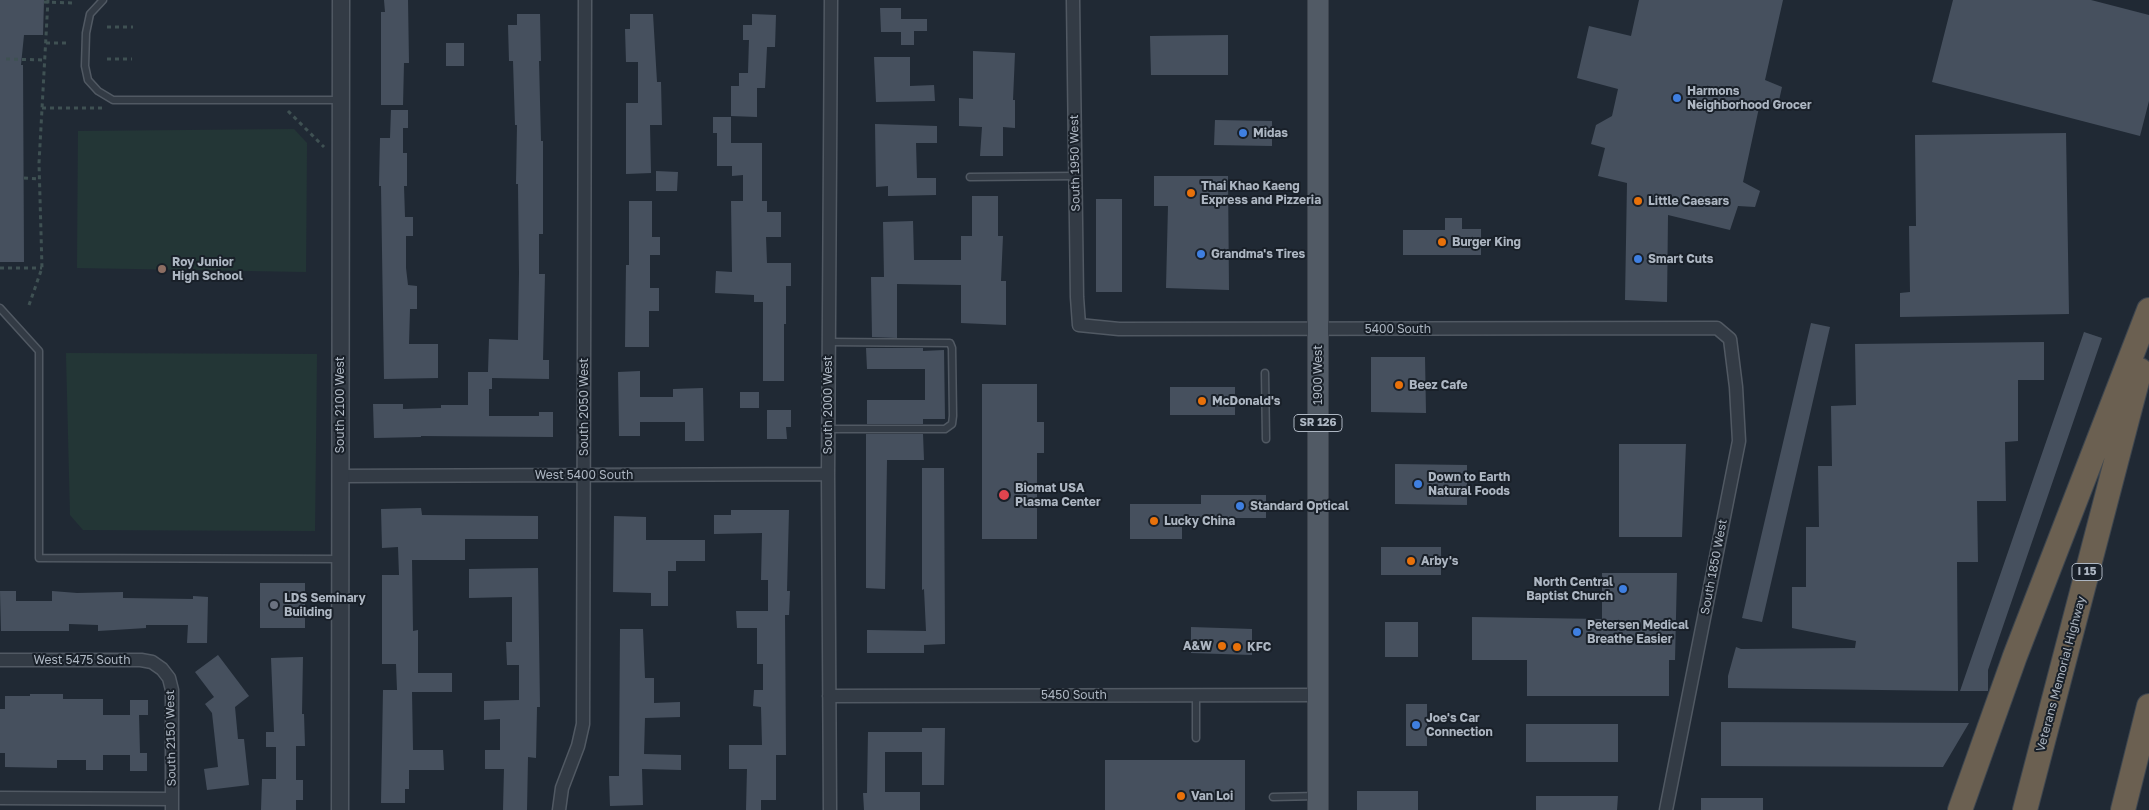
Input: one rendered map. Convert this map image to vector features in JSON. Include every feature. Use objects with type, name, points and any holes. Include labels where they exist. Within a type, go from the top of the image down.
[{"type":"highway","points":[[1960,810],[2015,656],[2149,310]]},
{"type":"highway","name":"Veterans Memorial Highway","points":[[2025,810],[2149,334]]},
{"type":"highway","points":[[2123,810],[2149,706]]},
{"type":"main road","name":"1900 West","points":[[1318,0],[1318,803]]},
{"type":"main road","points":[[1318,37],[1326,0]]},
{"type":"street","name":"South 2100 West","points":[[340,810],[341,0]]},
{"type":"street","name":"South 2050 West","points":[[559,810],[562,788],[578,746],[583,724],[585,0]]},
{"type":"street","name":"South 2000 West","points":[[830,810],[828,428],[831,0]]},
{"type":"street","name":"South 1950 West","points":[[1073,0],[1079,325]]},
{"type":"street","name":"5400 South","points":[[1079,325],[1118,329],[1718,328]]},
{"type":"street","name":"South 1850 West","points":[[1666,810],[1740,441],[1730,339],[1718,328]]},
{"type":"street","name":"West 5400 South","points":[[341,476],[828,474]]},
{"type":"street","name":"West 5475 South","points":[[0,660],[141,660],[152,662],[162,669]]},
{"type":"street","name":"South 2150 West","points":[[162,669],[169,678],[172,690],[172,805]]},
{"type":"street","name":"5450 South","points":[[829,696],[1318,695]]},
{"type":"street","points":[[0,798],[172,805]]},
{"type":"lane","points":[[103,0],[90,14],[86,33],[85,66],[88,80],[98,92],[113,100],[341,100]]},
{"type":"lane","points":[[970,177],[1076,176]]},
{"type":"lane","points":[[0,308],[39,351],[39,558],[340,559]]},
{"type":"lane","points":[[828,428],[945,428],[952,424],[954,416],[952,348],[950,343],[829,342]]},
{"type":"lane","points":[[1265,373],[1266,439]]},
{"type":"lane","points":[[1196,694],[1196,738]]},
{"type":"lane","points":[[1273,797],[1318,803]]},
{"type":"path","points":[[29,305],[42,268],[39,178],[47,1],[72,3]]},
{"type":"path","points":[[106,27],[133,27]]},
{"type":"path","points":[[46,43],[67,44]]},
{"type":"path","points":[[6,59],[45,60]]},
{"type":"path","points":[[106,59],[132,59]]},
{"type":"path","points":[[42,108],[103,108]]},
{"type":"path","points":[[286,108],[326,148]]},
{"type":"path","points":[[24,178],[39,178]]},
{"type":"path","points":[[0,268],[42,268]]},
{"type":"shaded area","points":[[294,129],[307,143],[306,272],[77,268],[78,131]]},
{"type":"shaded area","points":[[66,353],[317,354],[315,531],[83,530],[70,515]]},
{"type":"building","points":[[0,0],[44,0],[43,35],[24,35],[21,65],[23,65],[24,262],[0,262]]},
{"type":"building","points":[[384,0],[408,0],[409,63],[404,63],[403,105],[381,105],[381,12],[385,12]]},
{"type":"building","points":[[1639,0],[1783,0],[1765,80],[1782,87],[1778,105],[1760,103],[1743,182],[1760,191],[1755,207],[1738,206],[1730,230],[1668,215],[1667,302],[1625,300],[1627,183],[1598,176],[1605,148],[1591,144],[1596,125],[1612,116],[1618,89],[1577,78],[1589,26],[1631,36]]},
{"type":"building","points":[[1953,0],[2091,0],[2149,15],[2149,101],[2140,136],[1932,82]]},
{"type":"building","points":[[880,8],[901,8],[901,19],[927,19],[927,31],[914,31],[914,45],[901,45],[901,32],[881,32]]},
{"type":"building","points":[[517,14],[540,14],[541,61],[539,61],[541,141],[543,141],[543,234],[539,234],[539,274],[545,274],[543,360],[549,360],[549,379],[492,378],[492,389],[489,389],[489,416],[539,416],[539,412],[553,412],[553,437],[421,436],[374,438],[373,404],[403,404],[403,409],[441,408],[441,405],[468,405],[468,372],[488,372],[489,339],[518,340],[517,125],[515,125],[513,61],[509,61],[508,25],[517,25]]},
{"type":"building","points":[[630,14],[653,14],[657,82],[661,82],[662,125],[650,125],[651,173],[626,174],[626,103],[638,103],[638,62],[626,62],[625,29],[630,29]]},
{"type":"building","points":[[752,14],[776,15],[775,47],[767,47],[765,88],[757,88],[757,117],[731,116],[731,86],[739,86],[739,73],[748,73],[749,40],[743,40],[743,25],[752,25]]},
{"type":"building","points":[[1228,35],[1228,75],[1151,75],[1150,36]]},
{"type":"building","points":[[446,43],[464,43],[464,66],[446,66]]},
{"type":"building","points":[[973,51],[1015,53],[1013,100],[1015,100],[1015,128],[1003,127],[1003,156],[980,156],[982,127],[959,126],[959,98],[973,99]]},
{"type":"building","points":[[874,57],[910,57],[910,86],[934,85],[935,101],[876,102]]},
{"type":"building","points":[[391,110],[408,110],[408,128],[403,128],[403,153],[407,153],[407,186],[404,186],[405,217],[413,217],[413,236],[406,236],[406,268],[408,285],[417,286],[417,309],[410,309],[409,344],[438,344],[438,378],[384,379],[381,186],[379,186],[380,138],[390,138]]},
{"type":"building","points":[[713,117],[731,117],[731,143],[762,143],[762,201],[767,201],[767,212],[781,212],[781,237],[766,237],[767,263],[791,263],[791,286],[786,286],[784,381],[763,381],[763,302],[754,302],[754,295],[715,293],[716,271],[732,272],[731,201],[743,201],[743,175],[732,176],[732,166],[717,166],[717,133],[713,133]]},
{"type":"building","name":"Midas","points":[[1215,120],[1272,121],[1272,146],[1214,145]]},
{"type":"building","points":[[875,124],[937,126],[937,143],[916,143],[917,178],[936,178],[936,195],[888,196],[888,186],[876,187]]},
{"type":"building","points":[[2066,133],[2069,314],[1900,317],[1900,293],[1910,292],[1909,226],[1916,226],[1915,135]]},
{"type":"building","points":[[656,171],[678,172],[677,191],[656,191]]},
{"type":"building","points":[[1154,176],[1228,176],[1229,290],[1166,288],[1168,206],[1154,206]]},
{"type":"building","points":[[972,196],[998,196],[998,236],[1003,236],[1001,281],[1006,281],[1006,325],[961,323],[961,285],[897,284],[897,338],[872,337],[871,277],[884,277],[883,222],[913,221],[914,260],[961,260],[961,236],[972,236]]},
{"type":"building","points":[[1096,199],[1122,199],[1122,292],[1096,292]]},
{"type":"building","points":[[629,201],[652,201],[652,237],[660,237],[660,255],[650,255],[650,288],[659,288],[659,311],[649,311],[649,347],[625,347],[626,265],[629,265]]},
{"type":"building","name":"Burger King","points":[[1445,218],[1462,218],[1462,229],[1481,229],[1481,255],[1403,255],[1403,230],[1445,230]]},
{"type":"building","points":[[1811,323],[1830,327],[1762,622],[1742,618]]},
{"type":"building","points":[[2084,332],[2102,338],[1988,670],[1988,691],[1960,691]]},
{"type":"building","points":[[2044,342],[2044,380],[2018,380],[2018,441],[2005,442],[2006,501],[1977,501],[1978,562],[1957,562],[1958,691],[1728,688],[1728,676],[1736,647],[1741,649],[1855,648],[1856,641],[1792,628],[1792,587],[1806,587],[1806,527],[1819,527],[1818,466],[1832,466],[1831,406],[1856,405],[1855,344]]},
{"type":"building","points":[[866,348],[923,348],[923,351],[944,350],[945,419],[923,419],[923,424],[867,424],[867,400],[925,400],[925,369],[867,369]]},
{"type":"building","name":"Beez Cafe","points":[[1371,357],[1425,357],[1426,413],[1371,412]]},
{"type":"building","points":[[640,371],[640,397],[673,397],[673,389],[703,388],[704,441],[685,441],[685,422],[640,422],[640,436],[619,436],[618,372]]},
{"type":"building","points":[[982,384],[1037,384],[1037,422],[1044,422],[1044,453],[1037,453],[1037,539],[982,539]]},
{"type":"building","name":"McDonald's","points":[[1170,387],[1235,387],[1235,415],[1170,415]]},
{"type":"building","points":[[740,392],[759,392],[759,408],[740,408]]},
{"type":"building","points":[[767,410],[791,410],[791,427],[786,427],[787,439],[767,439]]},
{"type":"building","points":[[866,434],[923,434],[924,460],[887,460],[885,589],[866,588]]},
{"type":"building","points":[[1619,444],[1686,444],[1682,537],[1619,537]]},
{"type":"building","points":[[1395,464],[1467,465],[1467,505],[1395,504]]},
{"type":"building","points":[[922,468],[944,468],[945,644],[924,645],[924,653],[867,653],[867,630],[926,631],[924,589],[922,590]]},
{"type":"building","points":[[1201,495],[1266,495],[1266,518],[1182,518],[1182,539],[1130,539],[1130,504],[1201,504]]},
{"type":"building","points":[[421,508],[422,515],[538,516],[538,539],[465,539],[465,560],[412,560],[413,631],[418,630],[418,673],[452,673],[452,692],[412,692],[413,750],[443,750],[444,770],[409,770],[409,789],[405,789],[405,803],[381,803],[383,690],[397,690],[396,664],[382,664],[382,575],[399,575],[398,547],[382,548],[381,509]]},
{"type":"building","points":[[731,510],[789,510],[787,591],[790,591],[789,615],[785,615],[786,755],[776,755],[776,800],[761,800],[761,810],[746,810],[747,769],[729,769],[729,745],[762,745],[761,707],[753,706],[754,690],[763,690],[763,664],[757,664],[757,628],[737,628],[736,611],[768,611],[768,580],[761,580],[762,533],[714,534],[714,515],[731,515]]},
{"type":"building","points":[[614,516],[646,517],[646,540],[705,540],[705,561],[676,561],[676,571],[668,571],[668,606],[651,606],[651,593],[613,592]]},
{"type":"building","name":"Arby's","points":[[1381,547],[1441,547],[1441,575],[1381,575]]},
{"type":"building","points":[[538,568],[540,707],[537,707],[536,758],[528,757],[527,810],[503,810],[504,769],[485,769],[485,750],[500,750],[500,719],[484,720],[484,701],[519,700],[519,665],[507,665],[506,642],[512,642],[512,597],[469,598],[469,569]]},
{"type":"building","points":[[1602,573],[1677,573],[1675,660],[1669,660],[1669,696],[1527,696],[1527,660],[1472,660],[1472,617],[1602,619]]},
{"type":"building","points":[[260,583],[305,583],[305,628],[260,628]]},
{"type":"building","points":[[0,591],[16,591],[16,601],[52,601],[52,591],[77,593],[123,592],[123,598],[193,599],[193,596],[208,597],[207,643],[187,643],[188,625],[146,625],[146,628],[98,631],[98,625],[69,624],[69,631],[1,631]]},
{"type":"building","points":[[1385,622],[1418,622],[1418,657],[1385,657]]},
{"type":"building","points":[[1191,627],[1252,629],[1252,655],[1191,653]]},
{"type":"building","points":[[620,629],[643,629],[645,678],[654,678],[654,703],[680,702],[680,717],[645,718],[644,754],[681,755],[681,770],[642,769],[643,805],[610,806],[609,776],[619,776]]},
{"type":"building","points":[[218,655],[249,696],[235,707],[238,739],[244,739],[249,785],[207,790],[204,769],[218,767],[212,713],[205,704],[214,697],[195,672]]},
{"type":"building","points":[[303,657],[302,714],[304,714],[305,746],[296,746],[296,780],[303,780],[303,800],[296,800],[296,810],[261,810],[262,779],[276,779],[276,747],[266,747],[266,732],[274,732],[271,658]]},
{"type":"building","points":[[30,694],[63,694],[63,699],[103,699],[103,715],[130,715],[130,700],[148,700],[148,715],[139,715],[140,753],[147,753],[147,771],[130,771],[130,755],[103,755],[103,770],[86,770],[86,760],[57,760],[57,768],[5,767],[5,753],[0,753],[0,709],[5,709],[5,696],[30,696]]},
{"type":"building","name":"Joe's Car Connection","points":[[1406,704],[1427,704],[1427,746],[1406,746]]},
{"type":"building","points":[[1721,722],[1969,723],[1943,767],[1721,766]]},
{"type":"building","points":[[1526,724],[1618,724],[1618,762],[1526,762]]},
{"type":"building","points":[[922,728],[945,728],[944,785],[922,785],[922,752],[885,752],[885,792],[920,792],[920,810],[864,810],[863,793],[867,793],[868,732],[922,732]]},
{"type":"building","points":[[1105,760],[1245,760],[1245,810],[1105,810]]},
{"type":"building","points":[[1357,791],[1418,791],[1418,810],[1357,810]]},
{"type":"building","points":[[1536,796],[1618,796],[1617,810],[1536,810]]},
{"type":"building","points":[[1701,798],[1763,798],[1763,810],[1701,810]]},
{"type":"place","name":"Harmons Neighborhood Grocer","points":[[1677,98]]},
{"type":"place","name":"Midas","points":[[1243,133]]},
{"type":"place","name":"Thai Khao Kaeng Express and Pizzeria","points":[[1191,193]]},
{"type":"place","name":"Little Caesars","points":[[1638,201]]},
{"type":"place","name":"Burger King","points":[[1442,242]]},
{"type":"place","name":"Grandma's Tires","points":[[1201,254]]},
{"type":"place","name":"Smart Cuts","points":[[1638,259]]},
{"type":"place","name":"Roy Junior High School","points":[[162,269]]},
{"type":"place","name":"Beez Cafe","points":[[1399,385]]},
{"type":"place","name":"McDonald's","points":[[1202,401]]},
{"type":"place","name":"Down to Earth Natural Foods","points":[[1418,484]]},
{"type":"place","name":"Biomat USA Plasma Center","points":[[1004,495]]},
{"type":"place","name":"Standard Optical","points":[[1240,506]]},
{"type":"place","name":"Lucky China","points":[[1154,521]]},
{"type":"place","name":"Arby's","points":[[1411,561]]},
{"type":"place","name":"North Central Baptist Church","points":[[1623,589]]},
{"type":"place","name":"LDS Seminary Building","points":[[274,605]]},
{"type":"place","name":"Petersen Medical Breathe Easier","points":[[1577,632]]},
{"type":"place","name":"A&W","points":[[1222,646]]},
{"type":"place","name":"KFC","points":[[1237,647]]},
{"type":"place","name":"Joe's Car Connection","points":[[1416,725]]},
{"type":"place","name":"Van Loi","points":[[1181,796]]}]
